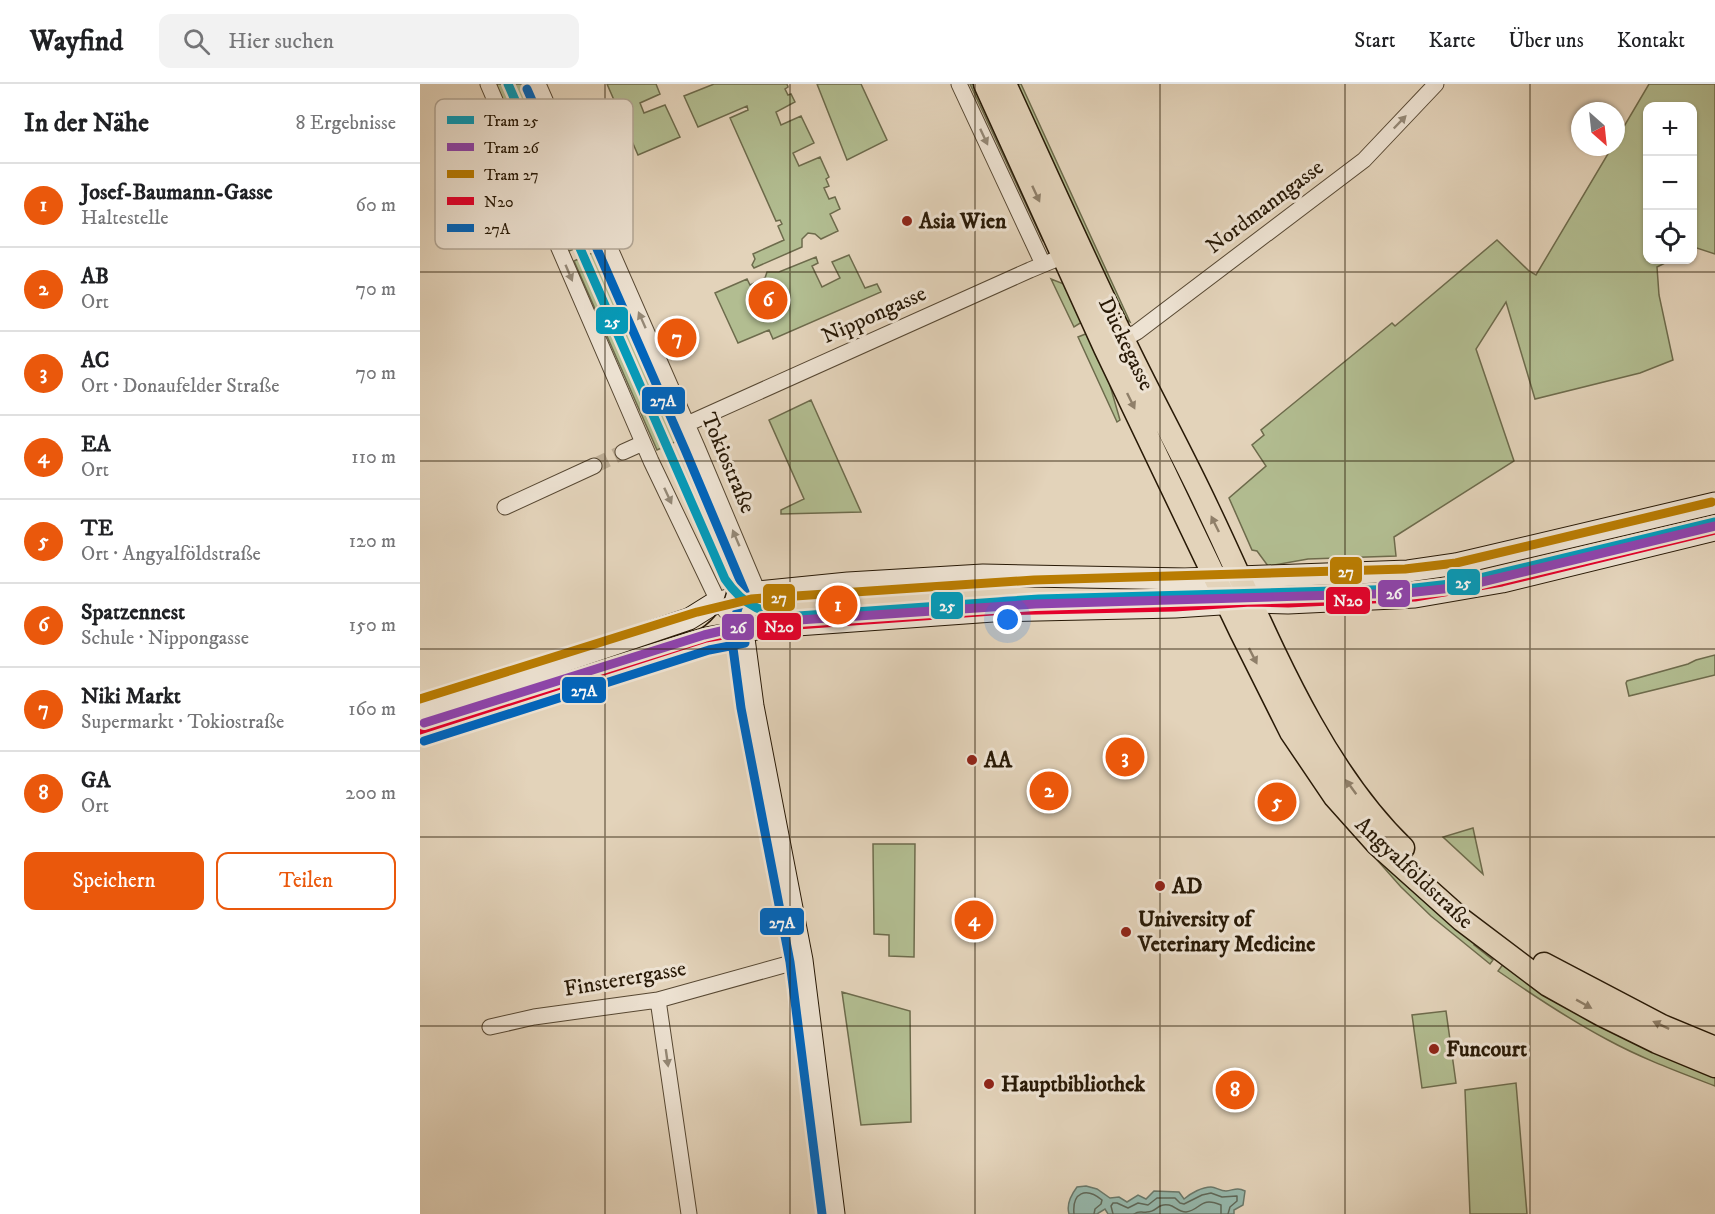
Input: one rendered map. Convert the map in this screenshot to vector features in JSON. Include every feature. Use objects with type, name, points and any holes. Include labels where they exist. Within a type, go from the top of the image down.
[{"type":"main road","name":"Dückegasse","points":[[986,84],[1073,252]]},
{"type":"main road","name":"Dückegasse","points":[[1005,84],[1073,252],[1214,577]]},
{"type":"main road","name":"Dückegasse","points":[[1114,344],[1186,464],[1251,602]]},
{"type":"main road","points":[[420,710],[689,619],[713,604],[758,592],[848,583],[983,575],[1179,579],[1408,571],[1456,564],[1715,503]]},
{"type":"main road","points":[[420,730],[706,638],[743,631],[844,620],[993,610],[1171,607],[1415,597],[1502,582],[1715,530]]},
{"type":"main road","name":"Angyalföldstraße","points":[[1214,577],[1291,732],[1335,797],[1377,844],[1462,920],[1548,984],[1602,1015],[1657,1042],[1715,1066]]},
{"type":"main road","name":"Angyalföldstraße","points":[[1251,602],[1265,635],[1314,728],[1350,786],[1387,833],[1465,907],[1551,969],[1662,1026],[1715,1048]]},
{"type":"main road","points":[[743,631],[753,706],[802,960],[834,1214]]},
{"type":"street","points":[[488,84],[495,99]]},
{"type":"street","name":"Tokiostraße","points":[[538,84],[545,99]]},
{"type":"street","points":[[959,84],[1043,264]]},
{"type":"street","name":"Nordmanngasse","points":[[1114,344],[1137,332],[1364,160],[1436,84]]},
{"type":"street","points":[[560,249],[644,443],[719,603],[743,631]]},
{"type":"street","name":"Tokiostraße","points":[[610,249],[758,592]]},
{"type":"street","name":"Nippongasse","points":[[687,424],[1073,252]]},
{"type":"street","points":[[623,452],[644,443]]},
{"type":"street","points":[[505,507],[594,466]]},
{"type":"street","points":[[743,631],[758,592]]},
{"type":"street","name":"Finsterergasse","points":[[490,1028],[534,1017],[658,1000],[802,960]]},
{"type":"street","points":[[658,1000],[689,1214]]},
{"type":"green space","points":[[496,84],[529,84],[536,99],[503,99]]},
{"type":"green space","points":[[607,84],[656,84],[660,94],[640,103],[644,113],[665,105],[680,137],[638,155],[633,144],[633,99],[614,99]]},
{"type":"green space","points":[[714,84],[787,84],[788,87],[785,89],[795,102],[776,112],[781,125],[801,116],[814,143],[793,153],[799,166],[820,157],[829,177],[826,179],[829,186],[824,188],[829,199],[835,197],[840,209],[830,214],[838,231],[821,239],[815,234],[808,233],[802,239],[802,247],[754,268],[753,254],[784,240],[778,226],[782,224],[780,220],[776,221],[730,118],[748,110],[747,106],[698,127],[684,96]]},
{"type":"green space","points":[[817,84],[861,84],[887,140],[847,160]]},
{"type":"green space","points":[[970,84],[981,84],[1046,242],[1043,241]]},
{"type":"green space","points":[[1010,84],[1021,84],[1130,322],[1121,318]]},
{"type":"green space","points":[[1649,84],[1715,84],[1715,254],[1697,248],[1697,102],[1643,102],[1643,264],[1663,264],[1657,267],[1659,295],[1673,360],[1640,373],[1535,399],[1506,302],[1476,349],[1514,461],[1394,537],[1396,556],[1308,559],[1268,566],[1257,551],[1252,550],[1229,498],[1266,466],[1252,445],[1264,435],[1261,430],[1392,323],[1395,326],[1497,240],[1536,275],[1607,156],[1625,156],[1625,125]]},
{"type":"green space","points":[[602,249],[688,445],[680,446],[677,441],[657,450],[574,261]]},
{"type":"green space","points":[[849,255],[865,288],[877,284],[881,292],[773,339],[769,330],[738,343],[715,293],[747,279],[750,285],[765,278],[767,272],[779,272],[816,257],[818,263],[812,266],[822,287],[840,278],[832,262]]},
{"type":"green space","points":[[1051,279],[1064,284],[1067,289],[1082,322],[1074,327]]},
{"type":"green space","points":[[1088,333],[1107,375],[1120,420],[1117,422],[1078,337]]},
{"type":"green space","points":[[811,400],[861,512],[781,514],[781,510],[804,499],[769,420]]},
{"type":"green space","points":[[693,454],[738,561],[732,562],[686,455]]},
{"type":"green space","points":[[1715,655],[1715,675],[1629,696],[1627,681]]},
{"type":"green space","points":[[1473,828],[1483,874],[1443,837]]},
{"type":"green space","points":[[873,844],[915,844],[914,957],[889,956],[889,935],[874,934]]},
{"type":"green space","points":[[1370,852],[1477,942],[1474,945],[1493,960],[1490,964],[1431,916]]},
{"type":"green space","points":[[1504,963],[1715,1075],[1715,1086],[1634,1053],[1580,1024],[1498,971]]},
{"type":"green space","points":[[842,992],[910,1011],[911,1122],[861,1125]]},
{"type":"green space","name":"Funcourt","points":[[1446,1011],[1456,1083],[1422,1088],[1412,1015]]},
{"type":"green space","points":[[1516,1083],[1527,1214],[1470,1214],[1465,1090]]},
{"type":"water","points":[[1086,1186],[1097,1189],[1110,1198],[1119,1197],[1127,1202],[1138,1195],[1146,1199],[1154,1191],[1179,1192],[1184,1199],[1208,1187],[1224,1191],[1238,1189],[1245,1191],[1243,1205],[1234,1210],[1234,1214],[1108,1214],[1105,1209],[1097,1214],[1069,1214],[1069,1203],[1073,1193],[1077,1187]]},
{"type":"tunnel","points":[[594,466],[623,452]]},
{"type":"tram line","name":"25","points":[[508,84],[515,99]]},
{"type":"tram line","name":"25","points":[[580,249],[725,579],[732,589],[748,603],[775,614],[798,616],[1039,599],[1406,589],[1459,583],[1715,522]]},
{"type":"tram line","name":"27","points":[[420,699],[697,612],[751,599],[1034,580],[1405,569],[1456,563],[1712,502]]},
{"type":"tram line","name":"26","points":[[424,723],[704,635],[755,623],[1035,604],[1407,593],[1461,587],[1715,526]]},
{"type":"tram line","points":[[680,638],[706,625],[722,605],[728,580],[723,552]]},
{"type":"transit line","name":"27A","points":[[527,89],[531,99]]},
{"type":"transit line","name":"27A","points":[[597,249],[745,592],[731,633],[741,708],[790,962],[822,1214]]},
{"type":"transit line","name":"N20","points":[[420,730],[706,638],[769,627],[993,611],[1175,607],[1251,602],[1288,603],[1415,597],[1502,582],[1715,530]]},
{"type":"transit line","name":"27A","points":[[424,741],[709,650],[745,643]]},
{"type":"place","name":"Asia Wien","points":[[907,221]]},
{"type":"place","name":"Spatzennest","points":[[768,300]]},
{"type":"place","name":"Niki Markt","points":[[677,338]]},
{"type":"place","name":"Josef-Baumann-Gasse","points":[[838,605]]},
{"type":"place","name":"AC","points":[[1125,757]]},
{"type":"place","name":"AA","points":[[972,760]]},
{"type":"place","name":"AB","points":[[1049,791]]},
{"type":"place","name":"TE","points":[[1277,802]]},
{"type":"place","name":"AD","points":[[1160,886]]},
{"type":"place","name":"EA","points":[[974,920]]},
{"type":"place","name":"University of Veterinary Medicine","points":[[1126,932]]},
{"type":"place","name":"Funcourt","points":[[1434,1049]]},
{"type":"place","name":"Hauptbibliothek","points":[[989,1084]]},
{"type":"place","name":"GA","points":[[1235,1090]]}]
